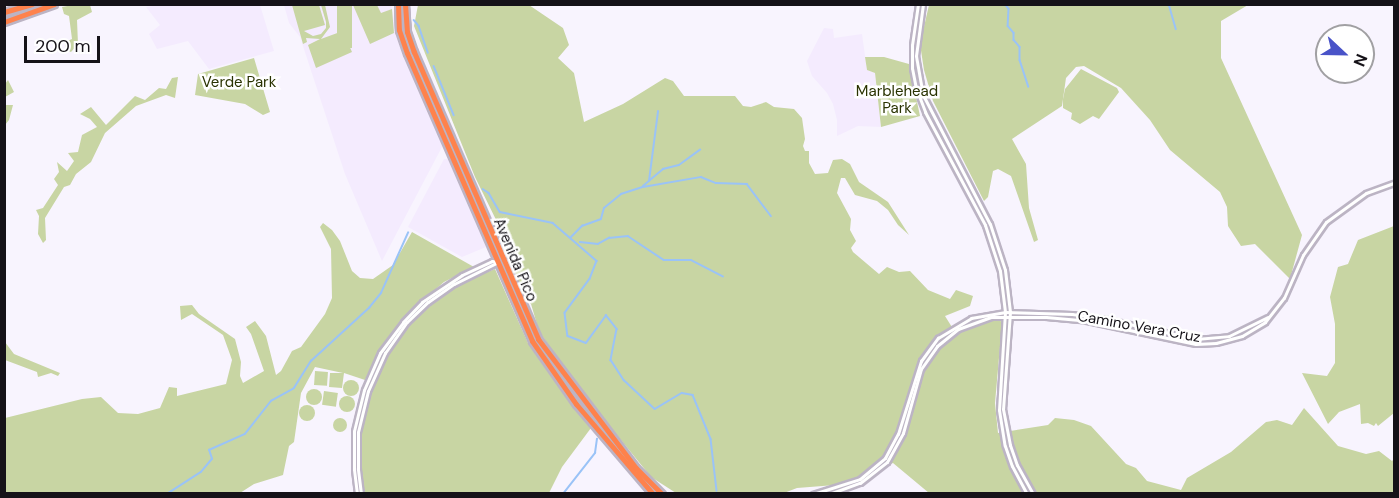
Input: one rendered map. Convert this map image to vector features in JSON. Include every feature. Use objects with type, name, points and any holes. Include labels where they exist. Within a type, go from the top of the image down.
[{"type":"highway","points":[[4,12],[32,4]]},
{"type":"highway","points":[[4,22],[54,4]]},
{"type":"highway","name":"Avenida Pico","points":[[398,4],[400,34],[471,205],[527,318],[552,361],[636,468],[662,494]]},
{"type":"highway","name":"Avenida Pico","points":[[405,4],[407,32],[532,341],[547,366],[611,447],[653,494]]},
{"type":"highway","points":[[400,34],[407,32]]},
{"type":"highway","points":[[471,205],[478,205]]},
{"type":"main road","points":[[920,4],[912,45],[912,68],[916,88],[994,247],[1000,272],[1005,314],[998,389],[1000,420],[1012,466],[1027,494]]},
{"type":"main road","points":[[920,4],[916,56],[923,95],[999,246],[1008,284],[1010,314],[1003,409],[1017,465],[1033,494]]},
{"type":"main road","name":"Camino Vera Cruz","points":[[813,494],[860,479],[885,458],[898,434],[917,369],[938,338],[971,318],[1010,314],[1082,320],[1205,344],[1242,336],[1256,329],[1284,298],[1303,255],[1326,222],[1366,194],[1395,183]]},
{"type":"main road","points":[[359,494],[354,469],[354,431],[364,390],[380,353],[403,322],[422,302],[462,275],[492,261],[500,261]]},
{"type":"main road","name":"Camino Vera Cruz","points":[[829,494],[860,483],[887,462],[903,433],[921,369],[937,346],[958,328],[975,321],[1005,314]]},
{"type":"shaded area","points":[[391,4],[398,42],[443,145],[382,261],[345,174],[300,37],[289,23],[284,5]]},
{"type":"shaded area","points":[[260,5],[274,51],[209,69],[188,41],[157,49],[149,34],[160,25],[146,7]]},
{"type":"shaded area","points":[[824,28],[833,29],[834,38],[862,34],[867,70],[875,73],[881,127],[858,126],[837,136],[837,120],[833,104],[827,93],[812,76],[807,61]]},
{"type":"shaded area","points":[[444,159],[448,159],[486,247],[462,257],[408,227]]},
{"type":"green space","points":[[78,4],[90,5],[92,12],[77,20],[78,44],[71,52],[66,50],[65,42],[72,39],[69,16],[64,14],[62,7]]},
{"type":"green space","points":[[292,5],[319,5],[325,25],[304,31],[313,36],[321,34],[326,28],[321,5],[325,5],[330,27],[321,39],[340,32],[344,34],[352,52],[316,68],[308,45],[320,39],[306,38],[307,42],[303,44]]},
{"type":"green space","points":[[337,5],[352,5],[352,48],[337,48]]},
{"type":"green space","points":[[353,5],[377,5],[381,13],[392,9],[394,33],[370,44]]},
{"type":"green space","points":[[418,5],[529,5],[563,28],[569,45],[558,58],[574,73],[584,122],[623,104],[665,78],[673,81],[684,96],[735,96],[743,106],[751,107],[766,102],[774,107],[794,109],[802,118],[805,139],[803,146],[805,151],[809,151],[809,163],[815,174],[828,173],[833,160],[842,159],[850,164],[859,182],[888,202],[909,235],[898,225],[888,210],[877,201],[855,195],[845,178],[841,178],[837,193],[851,219],[850,230],[856,241],[851,248],[853,252],[879,274],[887,267],[899,272],[910,271],[928,290],[950,299],[956,290],[973,296],[970,306],[945,316],[955,332],[987,319],[999,317],[1002,324],[995,403],[998,433],[1048,425],[1055,418],[1074,420],[1091,426],[1126,464],[1136,468],[1147,481],[1181,490],[1187,478],[1231,452],[1266,422],[1277,420],[1292,425],[1304,408],[1338,446],[1366,454],[1379,451],[1392,461],[1394,459],[1394,493],[929,493],[893,463],[848,484],[797,488],[784,493],[676,493],[651,477],[569,376],[539,331],[531,304],[523,296],[502,232],[475,177],[414,26]]},
{"type":"green space","points":[[929,5],[1248,5],[1221,21],[1221,58],[1302,235],[1290,279],[1255,244],[1241,246],[1228,226],[1227,207],[1220,192],[1170,150],[1150,120],[1121,88],[1084,66],[1076,67],[1066,78],[1062,106],[1012,139],[1026,164],[1029,208],[1038,240],[1034,242],[1011,176],[998,169],[993,171],[988,197],[984,201],[933,101],[924,70],[920,44]]},
{"type":"green space","name":"Marblehead Park","points":[[865,57],[884,57],[909,64],[920,116],[881,127],[875,73],[867,70]]},
{"type":"green space","name":"Verde Park","points":[[254,58],[270,112],[263,115],[245,104],[195,95],[198,74]]},
{"type":"green space","points":[[1081,69],[1117,88],[1119,92],[1099,119],[1093,116],[1080,124],[1071,119],[1072,113],[1063,108],[1063,99],[1065,89]]},
{"type":"green space","points":[[178,77],[175,98],[166,95],[136,106],[105,133],[91,162],[76,174],[70,185],[64,187],[45,218],[46,240],[43,243],[38,234],[39,216],[36,210],[43,208],[58,185],[54,179],[59,172],[57,162],[67,171],[74,161],[68,153],[78,152],[82,135],[97,127],[90,119],[80,114],[91,107],[106,125],[135,96],[145,100],[159,88],[166,89],[172,78]]},
{"type":"green space","points":[[8,80],[14,92],[5,97],[5,84]]},
{"type":"green space","points":[[5,105],[13,105],[9,120],[5,125]]},
{"type":"green space","points":[[323,223],[340,241],[352,271],[360,278],[373,279],[393,265],[412,232],[474,267],[444,282],[407,314],[378,353],[365,380],[344,373],[342,388],[329,387],[330,373],[343,373],[315,367],[301,393],[294,442],[289,446],[283,475],[254,484],[240,493],[5,493],[5,418],[82,399],[101,397],[118,413],[138,414],[160,408],[169,387],[177,388],[177,396],[226,384],[232,360],[223,335],[192,314],[181,320],[180,306],[192,305],[199,314],[235,339],[243,383],[264,371],[251,334],[246,327],[255,321],[266,336],[276,375],[281,371],[292,351],[301,347],[325,314],[332,298],[331,249],[320,227]]},
{"type":"green space","points":[[1394,226],[1394,413],[1378,426],[1376,423],[1374,426],[1368,423],[1361,424],[1360,404],[1339,412],[1328,424],[1302,373],[1327,376],[1335,363],[1335,324],[1330,297],[1338,267],[1348,264],[1358,240]]},
{"type":"green space","points":[[495,269],[528,343],[591,428],[562,467],[549,493],[364,494],[360,451],[361,430],[369,393],[386,355],[407,325],[432,301],[456,285]]},
{"type":"green space","points":[[5,342],[14,354],[60,373],[58,376],[51,373],[38,377],[37,372],[5,360]]},
{"type":"green space","points":[[315,371],[328,372],[327,386],[314,385]]},
{"type":"green space","points":[[351,380],[357,382],[359,388],[357,394],[351,396],[345,394],[343,388],[345,382]]},
{"type":"green space","points":[[314,389],[320,391],[322,397],[320,403],[314,405],[308,403],[306,397],[308,391]]},
{"type":"green space","points":[[324,391],[338,393],[336,407],[322,405]]},
{"type":"green space","points":[[347,396],[353,398],[355,404],[353,410],[347,412],[341,410],[339,404],[341,398]]},
{"type":"green space","points":[[307,405],[315,413],[307,421],[299,413]]},
{"type":"green space","points":[[340,418],[345,420],[347,425],[345,430],[340,432],[335,430],[333,425],[335,420]]},
{"type":"waterway","points":[[1005,4],[1009,9],[1008,26],[1020,47],[1020,60],[1029,87]]},
{"type":"waterway","points":[[1169,4],[1176,29]]},
{"type":"waterway","points":[[414,20],[419,26],[428,52]]},
{"type":"waterway","points":[[434,66],[454,115]]},
{"type":"waterway","points":[[643,186],[649,181],[658,112]]},
{"type":"waterway","points":[[650,180],[663,169],[679,165],[700,150]]},
{"type":"waterway","points":[[571,237],[582,226],[601,219],[604,208],[621,194],[643,187],[701,177],[716,183],[747,184],[771,216]]},
{"type":"waterway","points":[[483,189],[489,193],[500,212],[553,223],[597,261],[590,279],[565,313],[568,336],[586,343],[606,315],[617,329],[611,360],[624,380],[655,409],[682,393],[693,395],[711,439],[717,491]]},
{"type":"waterway","points":[[167,494],[201,472],[212,459],[209,450],[245,434],[271,401],[294,388],[311,361],[369,308],[381,293],[408,233]]},
{"type":"waterway","points":[[580,242],[598,244],[609,238],[628,236],[664,260],[691,260],[723,276]]},
{"type":"waterway","points":[[563,494],[595,453],[597,439]]}]
